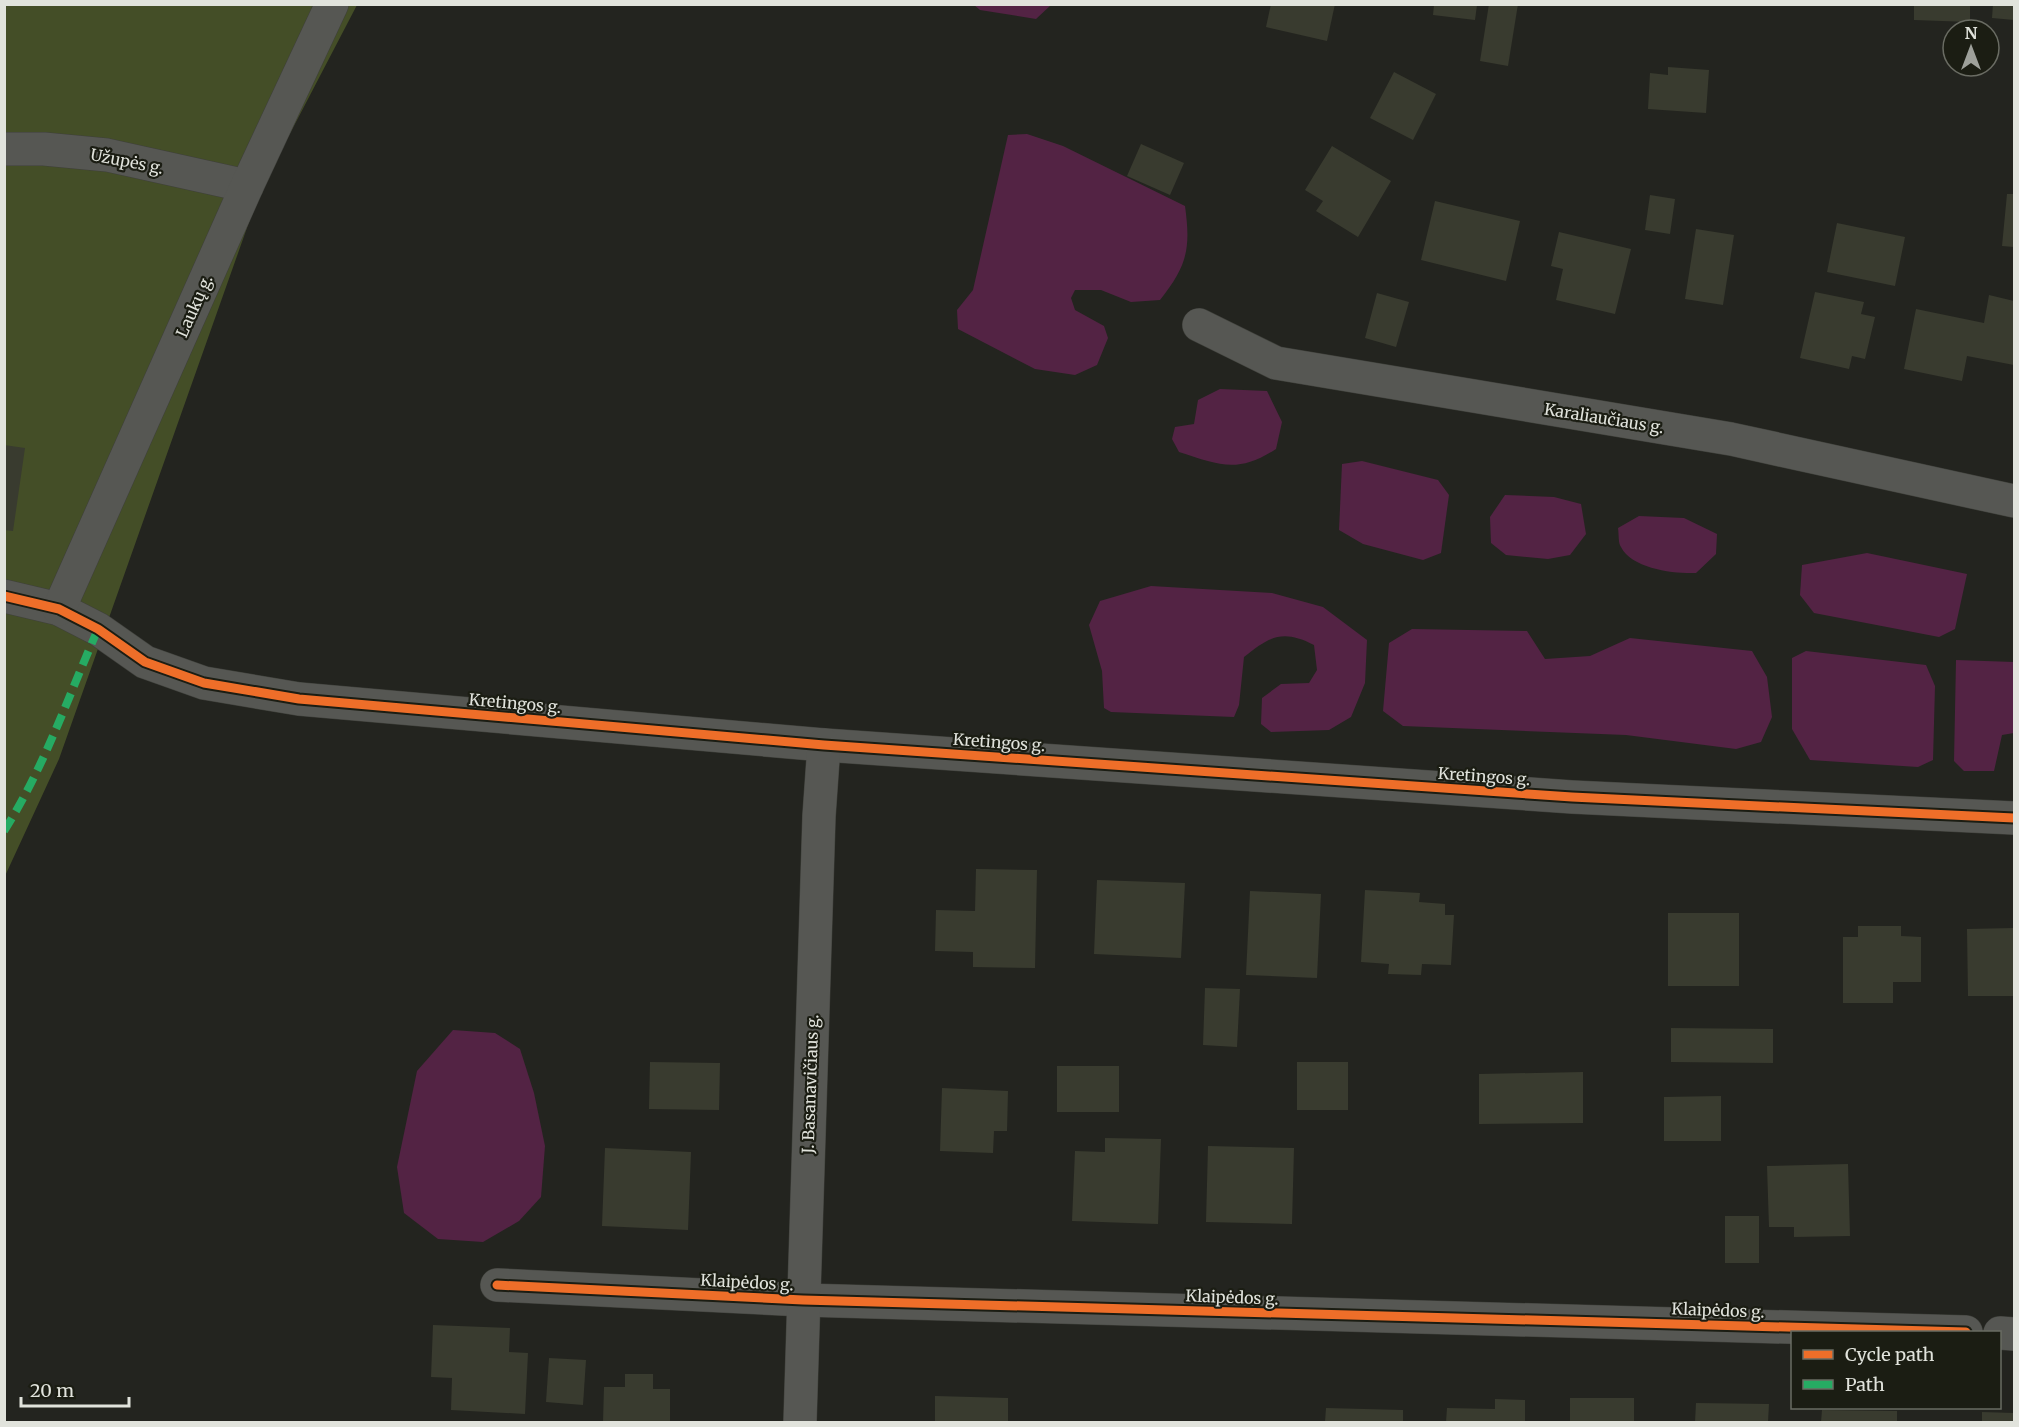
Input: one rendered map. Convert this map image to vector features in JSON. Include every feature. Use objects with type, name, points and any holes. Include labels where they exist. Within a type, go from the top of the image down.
[{"type":"street","name":"Laukų g.","points":[[59,609],[247,186],[332,4]]},
{"type":"street","name":"Užupės g.","points":[[4,149],[44,149],[107,155],[247,186]]},
{"type":"street","name":"Karaliaučiaus g.","points":[[1198,325],[1276,363],[1731,439],[2014,501]]},
{"type":"street","name":"Kretingos g.","points":[[4,596],[59,609],[98,629],[145,662],[204,682],[299,699],[825,745],[1572,797],[2014,818]]},
{"type":"street","name":"J. Basanavičiaus g.","points":[[800,1422],[819,816],[825,745]]},
{"type":"street","name":"Klaipėdos g.","points":[[497,1285],[803,1300],[1930,1331]]},
{"type":"green space","points":[[5,5],[357,5],[260,191],[59,759],[5,876]]},
{"type":"shaded area","points":[[974,5],[1051,5],[1036,19],[980,10]]},
{"type":"shaded area","points":[[1027,134],[1063,146],[1185,206],[1187,246],[1185,256],[1176,277],[1160,300],[1131,302],[1101,290],[1075,290],[1071,298],[1075,310],[1104,326],[1108,338],[1097,365],[1075,375],[1035,369],[958,329],[957,310],[973,290],[1008,135]]},
{"type":"shaded area","points":[[1220,389],[1267,391],[1282,422],[1276,449],[1250,462],[1228,465],[1179,452],[1172,439],[1175,427],[1194,424],[1198,400]]},
{"type":"shaded area","points":[[1362,461],[1438,480],[1449,495],[1441,553],[1423,560],[1363,544],[1339,530],[1342,464]]},
{"type":"shaded area","points":[[1505,495],[1554,497],[1581,504],[1586,534],[1570,555],[1548,559],[1506,555],[1491,543],[1490,517]]},
{"type":"shaded area","points":[[1639,516],[1684,518],[1717,534],[1716,554],[1696,573],[1666,571],[1644,565],[1627,554],[1619,541],[1618,528]]},
{"type":"shaded area","points":[[1867,553],[1967,574],[1955,629],[1939,637],[1814,613],[1800,595],[1802,565]]},
{"type":"shaded area","points":[[1151,586],[1272,593],[1323,607],[1367,640],[1365,683],[1351,717],[1329,730],[1271,732],[1261,724],[1262,698],[1281,684],[1309,683],[1317,670],[1314,645],[1285,636],[1269,640],[1244,657],[1239,705],[1234,717],[1111,712],[1104,708],[1102,671],[1089,625],[1100,601]]},
{"type":"shaded area","points":[[1412,629],[1527,631],[1545,659],[1590,656],[1630,638],[1752,651],[1767,677],[1772,717],[1761,742],[1736,749],[1626,735],[1403,726],[1383,711],[1389,643]]},
{"type":"shaded area","points":[[1806,651],[1926,665],[1935,686],[1933,760],[1918,767],[1810,760],[1792,729],[1792,658]]},
{"type":"shaded area","points":[[1956,660],[2014,662],[2014,733],[2002,735],[1994,771],[1964,771],[1954,761]]},
{"type":"shaded area","points":[[453,1030],[495,1033],[520,1049],[534,1093],[545,1146],[541,1197],[519,1221],[483,1242],[438,1239],[404,1213],[397,1167],[417,1071]]},
{"type":"building","points":[[1271,4],[1335,4],[1327,41],[1266,27]]},
{"type":"building","points":[[1489,4],[1518,4],[1508,66],[1480,61]]},
{"type":"building","points":[[1914,4],[1970,4],[1970,18],[1941,18],[1941,21],[1914,20]]},
{"type":"building","points":[[1993,4],[2014,4],[2014,20],[1992,18]]},
{"type":"building","points":[[1434,5],[1477,5],[1475,20],[1433,15]]},
{"type":"building","points":[[1668,67],[1709,70],[1706,113],[1648,109],[1650,73],[1668,75]]},
{"type":"building","points":[[1394,72],[1436,94],[1413,140],[1370,118]]},
{"type":"building","points":[[1141,144],[1184,163],[1170,195],[1127,176]]},
{"type":"building","points":[[1332,146],[1391,181],[1358,237],[1316,211],[1323,201],[1305,190]]},
{"type":"building","points":[[2007,194],[2014,194],[2014,247],[2002,246]]},
{"type":"building","points":[[1650,195],[1675,199],[1670,234],[1645,230]]},
{"type":"building","points":[[1435,201],[1520,221],[1506,281],[1421,260]]},
{"type":"building","points":[[1837,223],[1905,237],[1895,286],[1827,272]]},
{"type":"building","points":[[1696,229],[1734,235],[1723,305],[1685,299]]},
{"type":"building","points":[[1559,232],[1631,249],[1615,314],[1556,300],[1563,269],[1551,266]]},
{"type":"building","points":[[1815,292],[1864,302],[1861,314],[1875,317],[1865,359],[1852,356],[1849,369],[1800,358]]},
{"type":"building","points":[[1377,293],[1409,302],[1396,347],[1365,338]]},
{"type":"building","points":[[1989,295],[2014,301],[2014,365],[1967,356],[1962,381],[1904,369],[1916,309],[1984,323]]},
{"type":"building","points":[[4,445],[25,448],[13,531],[4,530]]},
{"type":"building","points":[[976,869],[1037,870],[1035,968],[973,967],[973,952],[935,951],[936,910],[975,911]]},
{"type":"building","points":[[1097,880],[1185,883],[1181,958],[1094,954]]},
{"type":"building","points":[[1365,890],[1420,893],[1419,902],[1445,904],[1445,915],[1454,915],[1451,965],[1422,964],[1421,975],[1388,974],[1389,964],[1361,962]]},
{"type":"building","points":[[1250,891],[1321,894],[1317,978],[1246,975]]},
{"type":"building","points":[[1668,913],[1739,913],[1739,986],[1668,986]]},
{"type":"building","points":[[1858,926],[1901,926],[1901,936],[1921,937],[1921,982],[1893,982],[1893,1003],[1843,1003],[1843,937],[1858,937]]},
{"type":"building","points":[[2014,928],[2014,996],[1968,996],[1967,929]]},
{"type":"building","points":[[1205,988],[1240,989],[1237,1047],[1203,1045]]},
{"type":"building","points":[[1671,1028],[1773,1029],[1773,1063],[1671,1062]]},
{"type":"building","points":[[650,1062],[720,1063],[719,1110],[649,1109]]},
{"type":"building","points":[[1297,1062],[1348,1062],[1348,1110],[1297,1110]]},
{"type":"building","points":[[1057,1066],[1119,1066],[1119,1112],[1057,1112]]},
{"type":"building","points":[[1583,1072],[1583,1123],[1479,1124],[1479,1074]]},
{"type":"building","points":[[942,1088],[1008,1091],[1007,1131],[994,1131],[993,1153],[940,1151]]},
{"type":"building","points":[[1721,1096],[1721,1141],[1664,1141],[1664,1097]]},
{"type":"building","points":[[1105,1138],[1161,1139],[1158,1224],[1072,1221],[1075,1151],[1105,1152]]},
{"type":"building","points":[[1208,1146],[1294,1148],[1292,1224],[1206,1222]]},
{"type":"building","points":[[605,1148],[691,1152],[688,1230],[602,1226]]},
{"type":"building","points":[[1848,1164],[1850,1236],[1794,1237],[1794,1227],[1769,1227],[1767,1166]]},
{"type":"building","points":[[1725,1216],[1759,1216],[1759,1263],[1725,1263]]},
{"type":"building","points":[[433,1325],[510,1328],[509,1352],[528,1353],[525,1414],[451,1410],[452,1378],[431,1377]]},
{"type":"building","points":[[549,1358],[586,1360],[583,1405],[546,1402]]},
{"type":"building","points":[[625,1374],[653,1374],[653,1389],[670,1389],[670,1422],[603,1422],[604,1387],[625,1387]]},
{"type":"building","points":[[935,1396],[1008,1398],[1008,1422],[935,1422]]},
{"type":"building","points":[[1570,1398],[1634,1398],[1634,1422],[1570,1422]]},
{"type":"building","points":[[1495,1399],[1525,1400],[1525,1422],[1446,1422],[1447,1408],[1495,1409]]},
{"type":"building","points":[[1696,1403],[1769,1404],[1768,1422],[1695,1422]]},
{"type":"building","points":[[1326,1408],[1403,1410],[1403,1422],[1325,1422]]},
{"type":"building","points":[[1822,1410],[1897,1411],[1897,1422],[1821,1422]]},
{"type":"building","points":[[1982,1412],[2014,1413],[2014,1422],[1982,1422]]},
{"type":"marked path","points":[[4,831],[55,732],[98,629]]},
{"type":"cycle path","points":[[4,596],[59,609],[98,629],[145,662],[204,683],[299,699],[824,745],[1572,797],[2014,818]]},
{"type":"cycle path","points":[[497,1285],[803,1300],[1930,1331]]}]
